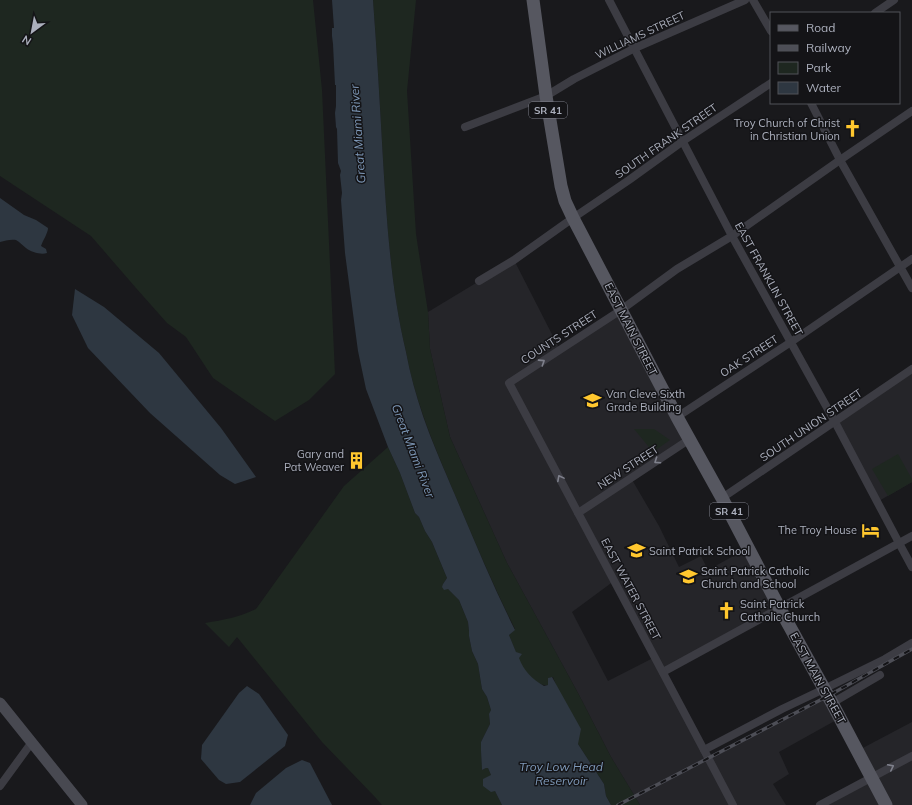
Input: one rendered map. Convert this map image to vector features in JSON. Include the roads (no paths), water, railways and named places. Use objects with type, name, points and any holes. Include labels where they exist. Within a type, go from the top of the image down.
[{"type":"main road","name":"EAST MAIN STREET","points":[[532,0],[546,96],[561,186],[565,200],[677,417],[722,498],[886,805]]},
{"type":"main road","points":[[0,703],[82,805]]},
{"type":"street","name":"EAST FRANKLIN STREET","points":[[609,0],[732,236],[835,422],[912,567]]},
{"type":"street","name":"WILLIAMS STREET","points":[[465,127],[546,96],[574,79],[634,48],[745,0]]},
{"type":"street","points":[[753,0],[770,29]]},
{"type":"street","points":[[876,12],[894,0]]},
{"type":"street","name":"SOUTH FRANK STREET","points":[[479,281],[514,260],[683,141],[770,84]]},
{"type":"street","points":[[811,104],[840,160],[912,288]]},
{"type":"street","name":"COUNTS STREET","points":[[509,383],[621,310],[677,269],[732,236],[912,111]]},
{"type":"street","name":"OAK STREET","points":[[677,417],[791,342],[912,259]]},
{"type":"street","name":"SOUTH UNION STREET","points":[[722,498],[912,370]]},
{"type":"street","name":"EAST WATER STREET","points":[[509,383],[734,805]]},
{"type":"street","name":"NEW STREET","points":[[578,513],[690,439]]},
{"type":"street","points":[[663,672],[912,536]]},
{"type":"street","points":[[704,750],[912,644]]},
{"type":"street","points":[[832,703],[880,675]]},
{"type":"street","points":[[0,786],[32,742]]},
{"type":"street","points":[[820,805],[912,756]]},
{"type":"water","points":[[332,0],[373,0],[390,257],[409,368],[423,416],[438,456],[499,597],[515,630],[509,635],[516,652],[522,654],[519,658],[521,663],[529,674],[544,686],[548,685],[548,678],[552,677],[581,729],[578,744],[604,784],[606,796],[611,805],[502,805],[495,791],[491,792],[483,786],[483,779],[491,775],[488,768],[482,770],[481,742],[490,724],[489,714],[491,710],[487,697],[482,689],[478,664],[472,651],[468,622],[459,600],[448,589],[444,590],[442,587],[447,578],[432,542],[419,517],[415,513],[400,473],[388,447],[366,389],[358,351],[345,253],[341,200],[341,171],[338,163],[335,113],[336,85],[332,36],[332,28],[334,28]]},
{"type":"water","points":[[0,198],[24,215],[36,220],[48,228],[41,246],[46,249],[47,253],[45,254],[31,251],[16,240],[0,242]]},
{"type":"water","points":[[75,289],[104,307],[159,353],[221,428],[256,477],[235,484],[220,475],[150,413],[88,348],[72,315]]},
{"type":"water","points":[[247,686],[259,694],[288,735],[285,746],[240,782],[226,784],[219,780],[201,759],[202,745],[239,693]]},
{"type":"water","points":[[302,760],[310,763],[332,805],[250,805],[256,793],[286,768]]},
{"type":"railway","points":[[618,805],[828,696],[912,649]]},
{"type":"place","name":"Troy Church of Christ in Christian Union","points":[[853,129]]},
{"type":"place","name":"Van Cleve Sixth Grade Building","points":[[593,400]]},
{"type":"place","name":"Gary and Pat Weaver","points":[[357,460]]},
{"type":"place","name":"The Troy House","points":[[870,530]]},
{"type":"place","name":"Saint Patrick School","points":[[636,551]]},
{"type":"place","name":"Saint Patrick Catholic Church and School","points":[[688,577]]},
{"type":"place","name":"Saint Patrick Catholic Church","points":[[727,610]]},
{"type":"water label","name":"Great Miami River","points":[[358,134]]},
{"type":"water label","name":"Great Miami River","points":[[413,451]]},
{"type":"water label","name":"Troy Low Head Reservoir","points":[[561,774]]}]
